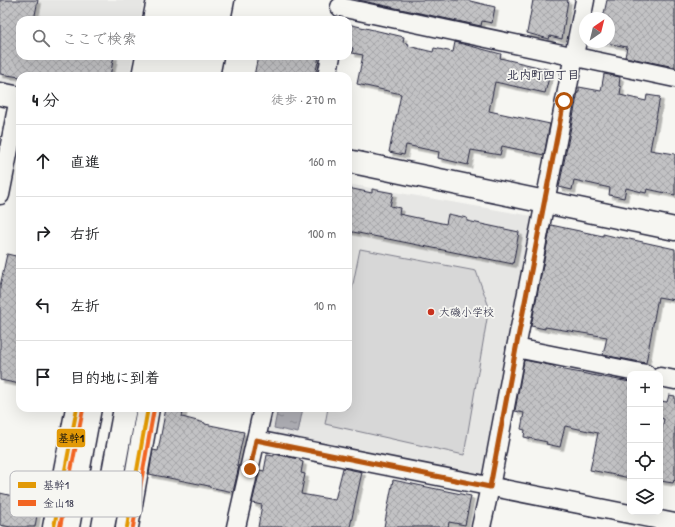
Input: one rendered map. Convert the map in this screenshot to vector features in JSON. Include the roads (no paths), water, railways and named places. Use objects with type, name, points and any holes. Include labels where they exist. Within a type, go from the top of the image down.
[{"type":"main road","points":[[155,16],[158,0]]},
{"type":"main road","points":[[167,16],[170,0]]},
{"type":"main road","points":[[186,16],[190,0]]},
{"type":"main road","points":[[207,16],[211,0]]},
{"type":"main road","points":[[220,16],[223,0]]},
{"type":"main road","points":[[144,72],[146,60]]},
{"type":"main road","points":[[155,72],[157,60]]},
{"type":"main road","points":[[175,72],[177,60]]},
{"type":"main road","points":[[195,72],[198,60]]},
{"type":"main road","points":[[209,72],[211,60]]},
{"type":"main road","points":[[352,162],[675,229]]},
{"type":"main road","points":[[65,471],[76,412]]},
{"type":"main road","points":[[79,471],[89,412]]},
{"type":"main road","points":[[113,471],[124,412]]},
{"type":"main road","points":[[137,471],[147,412]]},
{"type":"main road","points":[[54,527],[56,517]]},
{"type":"main road","points":[[69,527],[71,517]]},
{"type":"main road","points":[[102,527],[104,517]]},
{"type":"main road","points":[[128,527],[130,517]]},
{"type":"street","points":[[481,527],[585,0]]},
{"type":"street","points":[[340,9],[675,78]]},
{"type":"street","points":[[328,72],[330,60]]},
{"type":"street","points":[[0,195],[13,97]]},
{"type":"street","points":[[516,348],[631,371]]},
{"type":"street","points":[[663,378],[675,380]]},
{"type":"street","points":[[236,527],[262,412]]},
{"type":"street","points":[[256,440],[675,523]]},
{"type":"water","points":[[277,412],[302,412],[298,433],[274,428]]},
{"type":"place","name":"大磯小学校","points":[[431,312]]},
{"type":"district","name":"北内町四丁目","points":[[543,75]]}]
